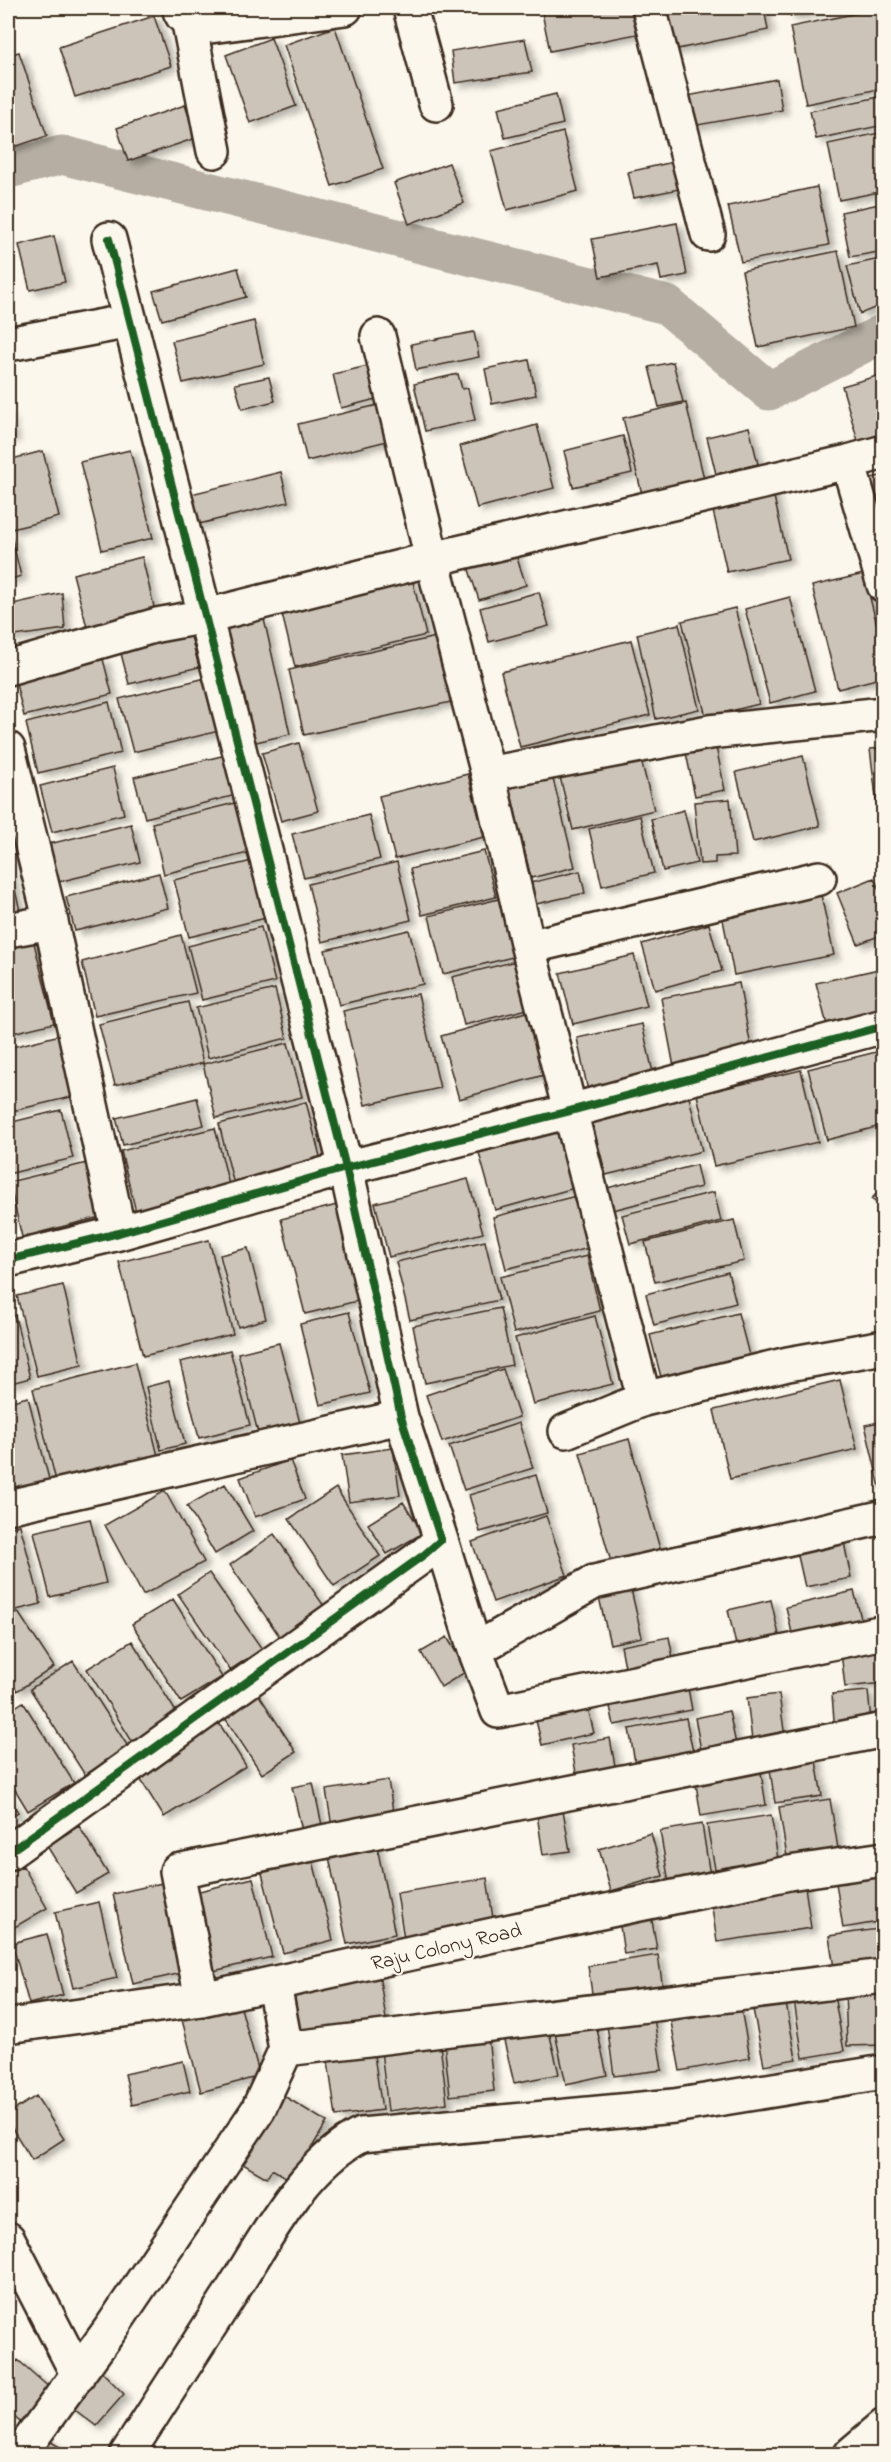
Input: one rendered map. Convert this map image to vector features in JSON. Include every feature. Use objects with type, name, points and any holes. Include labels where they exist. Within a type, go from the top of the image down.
[{"type":"street","points":[[184,15],[202,27],[345,8]]},
{"type":"street","points":[[410,8],[436,104]]},
{"type":"street","points":[[649,8],[708,234]]},
{"type":"street","points":[[184,15],[214,151]]},
{"type":"street","points":[[109,239],[346,1168],[401,1417],[475,1650],[498,1711],[884,1632]]},
{"type":"street","points":[[8,344],[130,321]]},
{"type":"street","points":[[378,336],[432,559],[488,774],[528,947],[644,1399]]},
{"type":"street","points":[[8,668],[157,625],[206,616],[432,559],[884,452]]},
{"type":"street","points":[[848,462],[884,585]]},
{"type":"street","points":[[488,774],[709,732],[884,714]]},
{"type":"street","points":[[8,749],[51,922],[119,1233]]},
{"type":"street","points":[[528,947],[819,878]]},
{"type":"street","points":[[8,930],[51,922]]},
{"type":"street","points":[[8,1260],[119,1233],[346,1168],[570,1111],[884,1026]]},
{"type":"street","points":[[566,1431],[644,1399],[788,1364],[884,1347]]},
{"type":"street","points":[[8,1507],[401,1417]]},
{"type":"street","points":[[475,1650],[594,1582],[884,1517]]},
{"type":"street","points":[[8,1853],[425,1554],[441,1540]]},
{"type":"street","points":[[202,1999],[177,1870],[884,1730]]},
{"type":"street","name":"Raju Colony Road","points":[[8,2026],[202,1999],[766,1878],[884,1859]]},
{"type":"street","points":[[286,2049],[884,1976]]},
{"type":"street","points":[[20,2454],[78,2375],[258,2110],[286,2049],[274,1984]]},
{"type":"street","points":[[127,2454],[285,2209],[328,2158],[344,2144],[361,2135],[674,2106],[884,2072]]},
{"type":"street","points":[[8,2239],[78,2375]]},
{"type":"street","points":[[851,2454],[884,2426]]},
{"type":"building","points":[[541,8],[632,8],[637,34],[550,51]]},
{"type":"building","points":[[660,8],[764,8],[768,30],[668,51]]},
{"type":"building","points":[[788,8],[830,8],[790,16]]},
{"type":"building","points":[[877,9],[884,40],[884,88],[806,104],[790,27]]},
{"type":"building","points":[[154,16],[171,66],[75,97],[59,47]]},
{"type":"building","points":[[335,27],[383,169],[332,186],[284,45]]},
{"type":"building","points":[[271,38],[296,106],[250,123],[226,55]]},
{"type":"building","points":[[525,39],[532,72],[455,83],[451,51]]},
{"type":"building","points":[[19,52],[47,136],[8,149],[8,55]]},
{"type":"building","points":[[777,79],[782,110],[692,126],[687,96]]},
{"type":"building","points":[[556,94],[563,124],[505,138],[498,108]]},
{"type":"building","points":[[884,96],[884,125],[816,139],[810,111]]},
{"type":"building","points":[[185,105],[196,138],[128,161],[117,128]]},
{"type":"building","points":[[563,132],[578,191],[507,210],[491,151]]},
{"type":"building","points":[[884,132],[884,191],[839,200],[828,144]]},
{"type":"building","points":[[678,161],[684,188],[634,198],[628,172]]},
{"type":"building","points":[[449,163],[464,203],[409,224],[394,183]]},
{"type":"building","points":[[817,187],[829,245],[741,262],[728,206]]},
{"type":"building","points":[[884,203],[884,251],[850,257],[841,212]]},
{"type":"building","points":[[677,223],[687,275],[661,280],[658,265],[600,277],[592,239]]},
{"type":"building","points":[[54,236],[65,282],[30,290],[19,245]]},
{"type":"building","points":[[838,251],[854,327],[758,347],[742,271]]},
{"type":"building","points":[[884,258],[884,304],[860,314],[847,266]]},
{"type":"building","points":[[238,268],[246,297],[162,320],[153,291]]},
{"type":"building","points":[[254,321],[264,364],[183,383],[172,341]]},
{"type":"building","points":[[474,332],[479,357],[416,370],[411,344]]},
{"type":"building","points":[[529,360],[536,395],[492,404],[485,369]]},
{"type":"building","points":[[673,362],[683,402],[659,407],[649,367]]},
{"type":"building","points":[[368,366],[376,399],[341,408],[333,374]]},
{"type":"building","points":[[458,374],[462,389],[468,388],[475,420],[425,431],[414,384]]},
{"type":"building","points":[[884,374],[884,441],[860,448],[842,386]]},
{"type":"building","points":[[269,377],[275,401],[242,409],[235,384]]},
{"type":"building","points":[[686,403],[705,483],[643,498],[623,418]]},
{"type":"building","points":[[378,405],[387,441],[307,461],[298,424]]},
{"type":"building","points":[[8,411],[14,437],[8,438]]},
{"type":"building","points":[[537,425],[554,488],[477,508],[460,446]]},
{"type":"building","points":[[749,427],[758,464],[716,474],[707,437]]},
{"type":"building","points":[[623,436],[632,473],[573,487],[564,451]]},
{"type":"building","points":[[130,450],[153,538],[102,550],[80,462]]},
{"type":"building","points":[[43,451],[59,517],[8,530],[8,460]]},
{"type":"building","points":[[281,472],[288,502],[195,525],[187,495]]},
{"type":"building","points":[[884,475],[884,521],[871,478]]},
{"type":"building","points":[[772,488],[788,559],[727,572],[711,502]]},
{"type":"building","points":[[8,535],[11,535],[21,576],[8,580]]},
{"type":"building","points":[[513,546],[526,585],[479,600],[466,561]]},
{"type":"building","points":[[142,557],[155,611],[87,627],[73,574]]},
{"type":"building","points":[[864,574],[884,653],[884,677],[838,689],[812,586]]},
{"type":"building","points":[[412,578],[426,635],[295,667],[281,610]]},
{"type":"building","points":[[539,592],[549,626],[489,642],[480,608]]},
{"type":"building","points":[[62,593],[65,629],[8,637],[8,605]]},
{"type":"building","points":[[790,597],[815,691],[770,703],[745,609]]},
{"type":"building","points":[[735,608],[759,704],[706,717],[682,621]]},
{"type":"building","points":[[264,619],[290,734],[252,743],[227,628]]},
{"type":"building","points":[[679,624],[699,709],[656,719],[637,634]]},
{"type":"building","points":[[188,625],[199,667],[129,684],[118,642]]},
{"type":"building","points":[[436,637],[451,702],[304,735],[289,670]]},
{"type":"building","points":[[631,640],[650,715],[520,747],[501,672]]},
{"type":"building","points":[[103,659],[112,694],[24,716],[15,680]]},
{"type":"building","points":[[210,677],[223,730],[133,752],[119,699]]},
{"type":"building","points":[[109,702],[121,753],[38,773],[26,723]]},
{"type":"building","points":[[715,742],[725,790],[695,796],[685,748]]},
{"type":"building","points":[[299,743],[318,811],[281,821],[262,753]]},
{"type":"building","points":[[884,748],[884,860],[870,749]]},
{"type":"building","points":[[226,755],[236,795],[145,818],[134,777]]},
{"type":"building","points":[[640,756],[654,810],[573,830],[559,773]]},
{"type":"building","points":[[803,756],[820,826],[753,842],[736,772]]},
{"type":"building","points":[[113,768],[124,814],[52,832],[40,786]]},
{"type":"building","points":[[468,774],[484,837],[395,859],[379,796]]},
{"type":"building","points":[[552,775],[575,867],[531,878],[509,786]]},
{"type":"building","points":[[730,799],[735,856],[715,857],[715,863],[700,864],[694,802]]},
{"type":"building","points":[[243,801],[256,851],[164,874],[152,823]]},
{"type":"building","points":[[684,810],[697,863],[663,871],[651,819]]},
{"type":"building","points":[[369,815],[380,859],[304,878],[292,834]]},
{"type":"building","points":[[640,816],[654,873],[602,886],[589,829]]},
{"type":"building","points":[[131,824],[140,862],[58,882],[49,844]]},
{"type":"building","points":[[484,851],[496,897],[422,915],[410,869]]},
{"type":"building","points":[[8,860],[20,911],[8,914]]},
{"type":"building","points":[[256,860],[270,917],[189,937],[174,880]]},
{"type":"building","points":[[397,862],[411,920],[322,942],[308,884]]},
{"type":"building","points":[[580,871],[585,893],[536,904],[530,883]]},
{"type":"building","points":[[159,873],[168,908],[75,931],[66,897]]},
{"type":"building","points":[[874,878],[884,902],[884,934],[858,944],[837,893]]},
{"type":"building","points":[[821,895],[834,955],[734,975],[722,915]]},
{"type":"building","points":[[507,897],[521,955],[443,974],[429,916]]},
{"type":"building","points":[[709,924],[722,971],[655,990],[642,944]]},
{"type":"building","points":[[261,927],[275,982],[202,1000],[188,946]]},
{"type":"building","points":[[409,930],[423,984],[339,1005],[325,950]]},
{"type":"building","points":[[181,935],[196,993],[95,1016],[82,962]]},
{"type":"building","points":[[33,939],[54,1023],[8,1034],[8,946]]},
{"type":"building","points":[[634,955],[647,1006],[573,1024],[560,973]]},
{"type":"building","points":[[524,959],[535,1007],[464,1025],[452,977]]},
{"type":"building","points":[[879,969],[884,985],[884,1016],[828,1029],[816,983]]},
{"type":"building","points":[[739,983],[752,1052],[674,1067],[661,998]]},
{"type":"building","points":[[275,989],[287,1038],[208,1058],[196,1008]]},
{"type":"building","points":[[418,994],[440,1088],[365,1105],[343,1011]]},
{"type":"building","points":[[188,1002],[203,1063],[115,1085],[99,1024]]},
{"type":"building","points":[[533,1010],[551,1073],[459,1099],[441,1036]]},
{"type":"building","points":[[642,1024],[654,1077],[588,1091],[577,1038]]},
{"type":"building","points":[[60,1035],[75,1096],[8,1112],[8,1048]]},
{"type":"building","points":[[288,1043],[302,1097],[216,1118],[203,1064]]},
{"type":"building","points":[[884,1050],[884,1125],[827,1140],[808,1069]]},
{"type":"building","points":[[801,1070],[818,1142],[714,1166],[697,1095]]},
{"type":"building","points":[[689,1097],[702,1151],[606,1175],[592,1121]]},
{"type":"building","points":[[197,1098],[204,1125],[123,1145],[116,1118]]},
{"type":"building","points":[[306,1102],[322,1164],[234,1185],[219,1124]]},
{"type":"building","points":[[61,1110],[73,1158],[8,1174],[8,1123]]},
{"type":"building","points":[[215,1128],[230,1189],[136,1212],[121,1151]]},
{"type":"building","points":[[562,1130],[578,1187],[495,1210],[479,1153]]},
{"type":"building","points":[[87,1163],[100,1217],[22,1237],[9,1182]]},
{"type":"building","points":[[696,1165],[701,1187],[613,1210],[607,1188]]},
{"type":"building","points":[[468,1179],[483,1233],[389,1257],[375,1203]]},
{"type":"building","points":[[884,1187],[884,1208],[871,1199]]},
{"type":"building","points":[[714,1192],[721,1221],[630,1244],[622,1215]]},
{"type":"building","points":[[580,1195],[593,1247],[506,1269],[493,1217]]},
{"type":"building","points":[[341,1204],[365,1299],[305,1314],[281,1219]]},
{"type":"building","points":[[734,1220],[744,1261],[655,1282],[645,1242]]},
{"type":"building","points":[[209,1240],[233,1334],[143,1356],[119,1262]]},
{"type":"building","points":[[485,1241],[499,1300],[410,1320],[396,1262]]},
{"type":"building","points":[[248,1248],[266,1319],[238,1327],[220,1255]]},
{"type":"building","points":[[587,1256],[600,1311],[514,1333],[500,1277]]},
{"type":"building","points":[[728,1272],[736,1303],[654,1325],[646,1294]]},
{"type":"building","points":[[63,1285],[82,1365],[37,1376],[17,1296]]},
{"type":"building","points":[[500,1308],[512,1365],[425,1383],[413,1326]]},
{"type":"building","points":[[349,1312],[370,1393],[320,1405],[300,1324]]},
{"type":"building","points":[[738,1313],[749,1355],[661,1377],[650,1335]]},
{"type":"building","points":[[15,1316],[30,1378],[8,1384],[8,1318]]},
{"type":"building","points":[[595,1316],[613,1384],[533,1404],[515,1338]]},
{"type":"building","points":[[279,1343],[300,1423],[258,1433],[238,1353]]},
{"type":"building","points":[[230,1350],[250,1425],[199,1438],[180,1362]]},
{"type":"building","points":[[135,1363],[158,1456],[56,1481],[33,1389]]},
{"type":"building","points":[[503,1369],[519,1417],[442,1442],[426,1395]]},
{"type":"building","points":[[840,1380],[857,1449],[730,1479],[714,1410]]},
{"type":"building","points":[[169,1381],[185,1444],[161,1450],[146,1387]]},
{"type":"building","points":[[28,1397],[51,1487],[15,1496],[8,1467],[8,1402]]},
{"type":"building","points":[[884,1421],[884,1491],[881,1492],[865,1425]]},
{"type":"building","points":[[519,1423],[533,1468],[464,1490],[449,1446]]},
{"type":"building","points":[[629,1439],[662,1556],[613,1569],[580,1453]]},
{"type":"building","points":[[393,1448],[400,1495],[349,1502],[342,1455]]},
{"type":"building","points":[[290,1460],[305,1499],[255,1517],[240,1478]]},
{"type":"building","points":[[536,1475],[547,1513],[480,1532],[469,1495]]},
{"type":"building","points":[[225,1484],[253,1531],[215,1554],[187,1506]]},
{"type":"building","points":[[336,1488],[380,1556],[334,1586],[289,1519]]},
{"type":"building","points":[[165,1491],[204,1562],[143,1595],[105,1525]]},
{"type":"building","points":[[403,1502],[423,1533],[387,1554],[368,1524]]},
{"type":"building","points":[[546,1516],[567,1575],[493,1602],[472,1542]]},
{"type":"building","points":[[90,1519],[106,1583],[50,1597],[34,1532]]},
{"type":"building","points":[[20,1525],[41,1604],[8,1612],[8,1528]]},
{"type":"building","points":[[274,1534],[324,1606],[280,1637],[230,1565]]},
{"type":"building","points":[[843,1537],[851,1578],[805,1587],[796,1547]]},
{"type":"building","points":[[209,1573],[262,1649],[230,1670],[178,1594]]},
{"type":"building","points":[[630,1585],[642,1637],[610,1644],[598,1593]]},
{"type":"building","points":[[854,1591],[864,1630],[795,1646],[786,1607]]},
{"type":"building","points":[[173,1599],[222,1677],[181,1702],[132,1624]]},
{"type":"building","points":[[771,1600],[781,1644],[738,1654],[728,1610]]},
{"type":"building","points":[[18,1612],[54,1667],[17,1691],[8,1676],[8,1619]]},
{"type":"building","points":[[447,1637],[467,1671],[441,1687],[421,1652]]},
{"type":"building","points":[[669,1637],[675,1668],[627,1677],[621,1646]]},
{"type":"building","points":[[132,1641],[178,1715],[133,1743],[87,1669]]},
{"type":"building","points":[[884,1647],[884,1683],[845,1687],[841,1652]]},
{"type":"building","points":[[73,1661],[129,1748],[85,1775],[30,1689]]},
{"type":"building","points":[[686,1677],[692,1710],[614,1725],[607,1692]]},
{"type":"building","points":[[255,1689],[296,1752],[262,1774],[221,1712]]},
{"type":"building","points":[[868,1691],[872,1731],[835,1733],[832,1694]]},
{"type":"building","points":[[779,1694],[786,1745],[753,1749],[747,1698]]},
{"type":"building","points":[[585,1696],[594,1733],[542,1745],[533,1708]]},
{"type":"building","points":[[23,1702],[74,1783],[28,1811],[8,1778],[8,1712]]},
{"type":"building","points":[[729,1711],[738,1754],[703,1761],[695,1718]]},
{"type":"building","points":[[686,1718],[695,1762],[637,1773],[629,1729]]},
{"type":"building","points":[[219,1723],[246,1766],[164,1817],[137,1774]]},
{"type":"building","points":[[610,1738],[617,1777],[578,1784],[571,1745]]},
{"type":"building","points":[[815,1755],[822,1796],[775,1803],[769,1763]]},
{"type":"building","points":[[759,1760],[766,1805],[701,1816],[694,1771]]},
{"type":"building","points":[[388,1780],[395,1823],[333,1833],[326,1790]]},
{"type":"building","points":[[313,1783],[323,1830],[303,1835],[292,1787]]},
{"type":"building","points":[[8,1796],[18,1812],[8,1820]]},
{"type":"building","points":[[830,1799],[838,1849],[787,1857],[779,1807]]},
{"type":"building","points":[[563,1810],[570,1851],[543,1855],[537,1814]]},
{"type":"building","points":[[771,1815],[778,1859],[715,1869],[707,1825]]},
{"type":"building","points":[[702,1824],[710,1876],[669,1883],[660,1831]]},
{"type":"building","points":[[79,1826],[108,1874],[76,1893],[47,1846]]},
{"type":"building","points":[[651,1833],[663,1876],[611,1891],[599,1849]]},
{"type":"building","points":[[376,1842],[395,1934],[347,1944],[328,1852]]},
{"type":"building","points":[[310,1849],[333,1940],[283,1953],[259,1862]]},
{"type":"building","points":[[23,1866],[47,1908],[8,1931],[8,1874]]},
{"type":"building","points":[[884,1876],[884,1921],[843,1928],[836,1883]]},
{"type":"building","points":[[253,1878],[272,1957],[205,1973],[187,1894]]},
{"type":"building","points":[[487,1878],[494,1925],[404,1939],[397,1893]]},
{"type":"building","points":[[804,1880],[811,1928],[717,1942],[710,1894]]},
{"type":"building","points":[[171,1881],[191,1971],[133,1984],[113,1894]]},
{"type":"building","points":[[99,1902],[117,1978],[73,1988],[55,1912]]},
{"type":"building","points":[[651,1915],[657,1949],[624,1954],[619,1919]]},
{"type":"building","points":[[884,1928],[884,1973],[836,1981],[829,1936]]},
{"type":"building","points":[[47,1934],[63,1995],[29,2004],[12,1943]]},
{"type":"building","points":[[658,1955],[664,1996],[594,2007],[588,1966]]},
{"type":"building","points":[[379,1974],[386,2019],[300,2031],[293,1987]]},
{"type":"building","points":[[884,1989],[884,2045],[847,2046],[845,1990]]},
{"type":"building","points":[[834,1995],[844,2051],[803,2058],[794,2001]]},
{"type":"building","points":[[785,1998],[796,2059],[764,2065],[752,2004]]},
{"type":"building","points":[[239,2001],[260,2076],[201,2092],[181,2016]]},
{"type":"building","points":[[741,2009],[750,2058],[680,2071],[671,2022]]},
{"type":"building","points":[[653,2011],[662,2070],[614,2076],[606,2018]]},
{"type":"building","points":[[594,2015],[607,2075],[566,2084],[553,2024]]},
{"type":"building","points":[[546,2019],[559,2074],[514,2083],[501,2028]]},
{"type":"building","points":[[488,2037],[494,2091],[450,2096],[444,2042]]},
{"type":"building","points":[[440,2044],[447,2103],[388,2111],[381,2051]]},
{"type":"building","points":[[373,2048],[382,2110],[336,2116],[327,2055]]},
{"type":"building","points":[[183,2061],[190,2091],[132,2105],[125,2074]]},
{"type":"building","points":[[36,2096],[64,2139],[32,2160],[8,2122],[8,2114]]},
{"type":"building","points":[[284,2096],[327,2122],[292,2181],[272,2169],[267,2178],[243,2164]]},
{"type":"building","points":[[18,2360],[51,2389],[21,2423],[8,2411],[8,2372]]},
{"type":"building","points":[[95,2365],[124,2394],[96,2426],[66,2403]]},
{"type":"building","points":[[39,2435],[72,2454],[27,2454]]},
{"type":"waterway","points":[[8,169],[62,155],[667,305],[769,391],[884,333]]},
{"type":"cycle path","points":[[8,1260],[119,1233],[346,1168],[109,239]]},
{"type":"cycle path","points":[[8,1853],[425,1554],[441,1540],[401,1417],[346,1168],[570,1111],[884,1026]]}]
